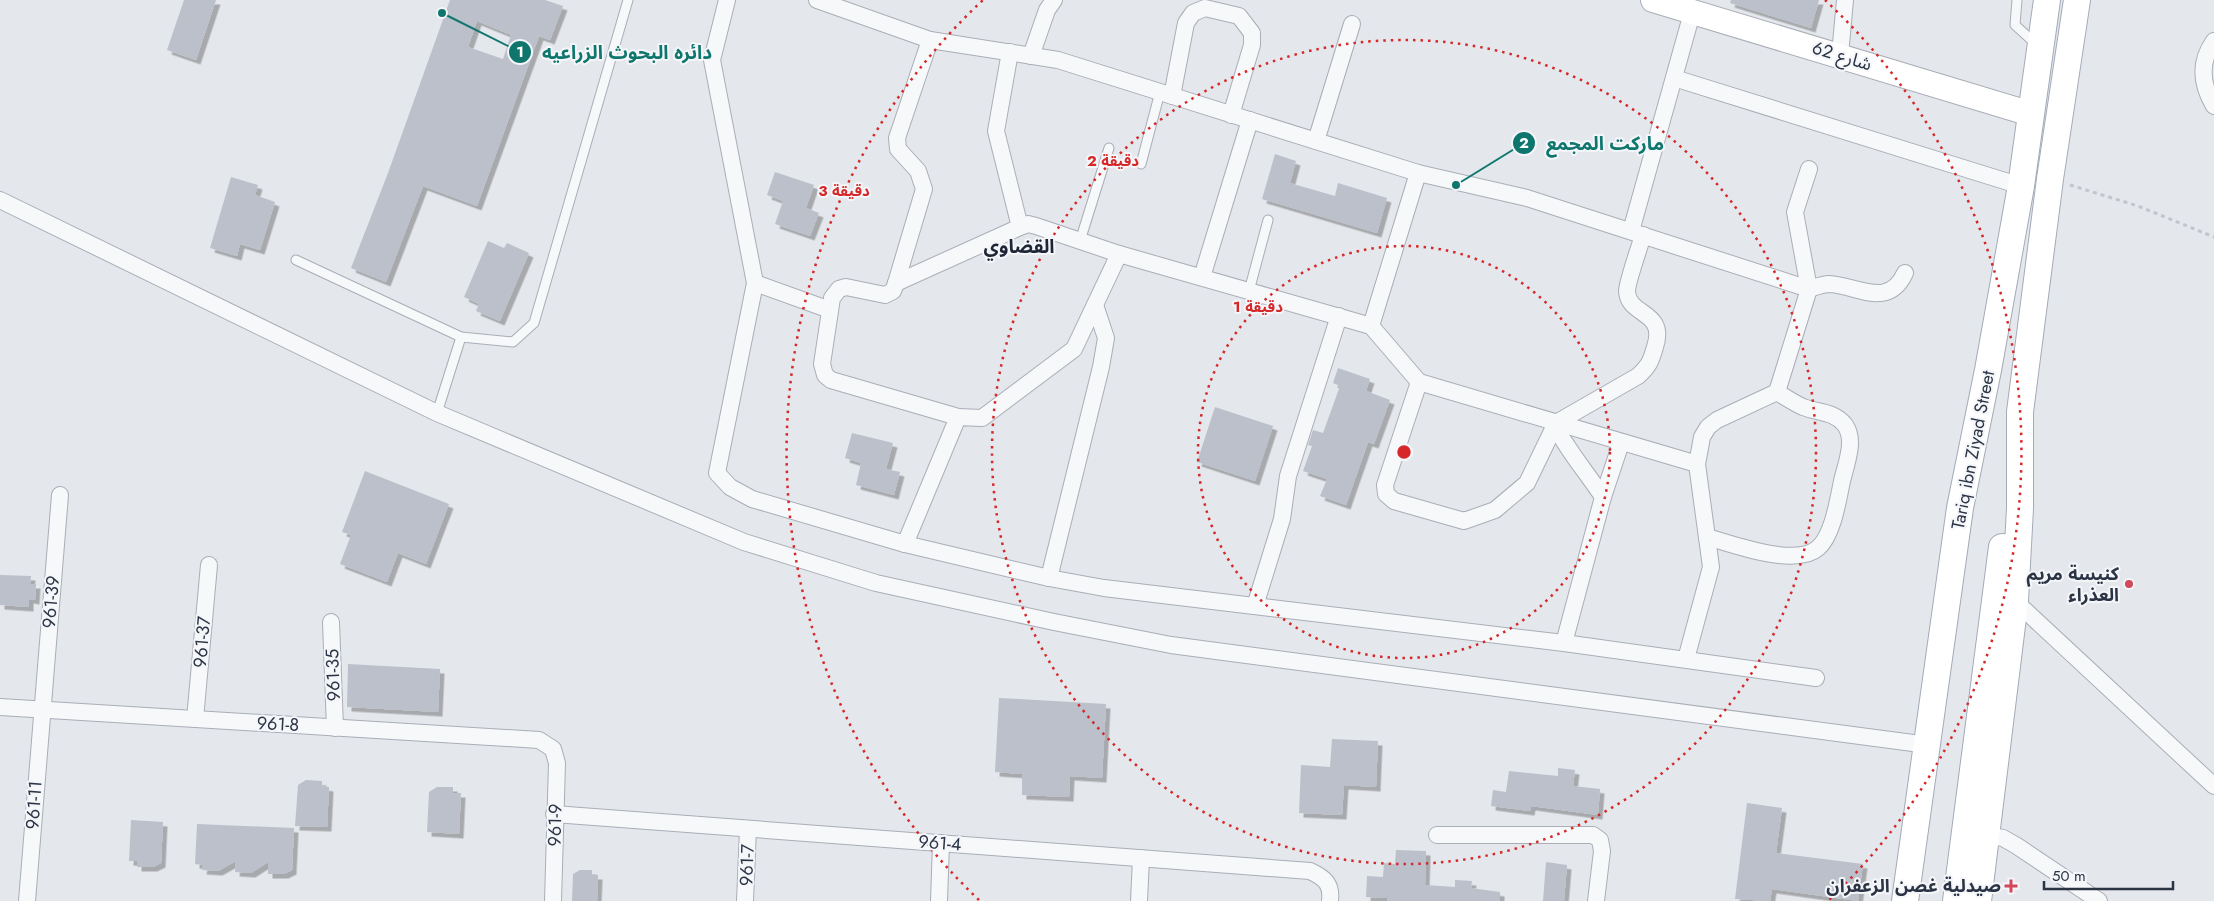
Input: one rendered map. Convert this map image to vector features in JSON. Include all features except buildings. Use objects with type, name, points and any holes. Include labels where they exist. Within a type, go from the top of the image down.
[{"type":"main road","name":"Tariq ibn Ziyad Street","points":[[1905,901],[1960,508],[2022,186],[2047,0]]},
{"type":"main road","name":"Tariq ibn Ziyad Street","points":[[1978,901],[2015,601],[2020,508],[2020,412],[2050,179],[2077,0]]},
{"type":"main road","points":[[1921,901],[1988,370]]},
{"type":"main road","points":[[1956,901],[2020,412]]},
{"type":"street","points":[[726,0],[712,60],[754,283],[717,472],[730,487],[752,498],[905,544],[1050,578],[1104,588],[1564,643],[1816,678]]},
{"type":"street","points":[[817,0],[930,40],[1058,60],[1418,173],[1528,198],[1809,289],[1828,284],[1873,294],[1891,291],[1902,281],[1906,273]]},
{"type":"street","points":[[1031,56],[1047,10],[1054,0]]},
{"type":"street","name":"شارع 62","points":[[1653,0],[2031,114]]},
{"type":"street","points":[[1840,55],[1845,0]]},
{"type":"street","points":[[1166,94],[1186,23],[1193,13],[1205,8],[1239,16],[1252,33],[1252,45],[1231,114]]},
{"type":"street","points":[[1419,382],[1385,485],[1386,494],[1394,501],[1464,521],[1495,510],[1527,483],[1556,424],[1638,376],[1649,365],[1659,335],[1654,321],[1631,303],[1627,290],[1637,233],[1674,78],[1692,13]]},
{"type":"street","points":[[1316,141],[1352,24]]},
{"type":"street","points":[[930,40],[898,138],[898,149],[918,172],[924,189],[896,283],[893,291],[885,296],[846,287],[839,289],[832,298],[822,364],[825,375],[831,380],[958,417],[982,418],[1074,349],[1119,254]]},
{"type":"street","points":[[2214,41],[2208,49],[2203,64],[2202,78],[2207,94],[2214,106]]},
{"type":"street","points":[[1010,52],[996,131],[1020,226]]},
{"type":"street","points":[[1674,78],[2022,186]]},
{"type":"street","points":[[1202,277],[1250,120]]},
{"type":"street","points":[[1686,659],[1711,566],[1697,464],[1702,438],[1708,427],[1716,420],[1777,392],[1809,289],[1795,212],[1809,168]]},
{"type":"street","points":[[1371,326],[1418,173]]},
{"type":"street","points":[[0,200],[438,413],[744,542],[885,585],[1054,622],[1171,644],[1928,745]]},
{"type":"street","points":[[896,283],[1028,224],[1119,254],[1371,326],[1419,382],[1556,424],[1697,464]]},
{"type":"street","points":[[754,283],[830,310]]},
{"type":"street","points":[[1050,578],[1101,368],[1106,338],[1095,305]]},
{"type":"street","points":[[1255,606],[1282,519],[1288,476],[1339,316]]},
{"type":"street","points":[[1707,537],[1777,556],[1808,554],[1818,549],[1825,540],[1835,513],[1850,447],[1848,430],[1832,414],[1805,408],[1777,392]]},
{"type":"street","points":[[905,544],[958,417]]},
{"type":"street","points":[[1556,424],[1566,447],[1578,460],[1604,496]]},
{"type":"street","points":[[1564,643],[1604,496],[1621,443]]},
{"type":"street","name":"961-39","points":[[42,710],[60,495]]},
{"type":"street","name":"961-37","points":[[195,720],[209,565]]},
{"type":"street","points":[[2015,601],[2214,786]]},
{"type":"street","name":"961-35","points":[[331,622],[335,728]]},
{"type":"street","name":"961-8","points":[[0,707],[539,740],[553,749]]},
{"type":"street","name":"961-11","points":[[27,901],[42,710]]},
{"type":"street","name":"961-9","points":[[553,749],[557,763],[554,814],[553,901]]},
{"type":"street","name":"961-4","points":[[554,814],[1310,871],[1323,877],[1331,889],[1330,901]]},
{"type":"street","name":"961-7","points":[[745,901],[748,829]]},
{"type":"street","points":[[1438,835],[1592,835],[1600,840],[1602,851],[1596,901]]},
{"type":"street","points":[[1986,835],[2003,838],[2017,846],[2099,901]]},
{"type":"street","points":[[938,901],[941,843]]},
{"type":"street","points":[[1139,901],[1141,858]]},
{"type":"lane","points":[[296,260],[461,337],[513,342],[534,323],[628,0]]},
{"type":"lane","points":[[2017,0],[2015,25],[2040,48]]},
{"type":"lane","points":[[1142,164],[1166,94]]},
{"type":"lane","points":[[1080,240],[1109,148]]},
{"type":"lane","points":[[1249,291],[1268,220]]},
{"type":"lane","points":[[438,413],[461,337]]},
{"type":"path","points":[[2050,179],[2138,206],[2214,237]]},
{"type":"place","name":"دائره البحوث الزراعيه","points":[[442,13]]},
{"type":"place","name":"ماركت المجمع","points":[[1456,185]]},
{"type":"place","name":"كنيسة مريم العذراء","points":[[2129,584]]},
{"type":"place","name":"صيدلية غصن الزعفران","points":[[2011,886]]},
{"type":"district","name":"القضاوي","points":[[1019,246]]}]
